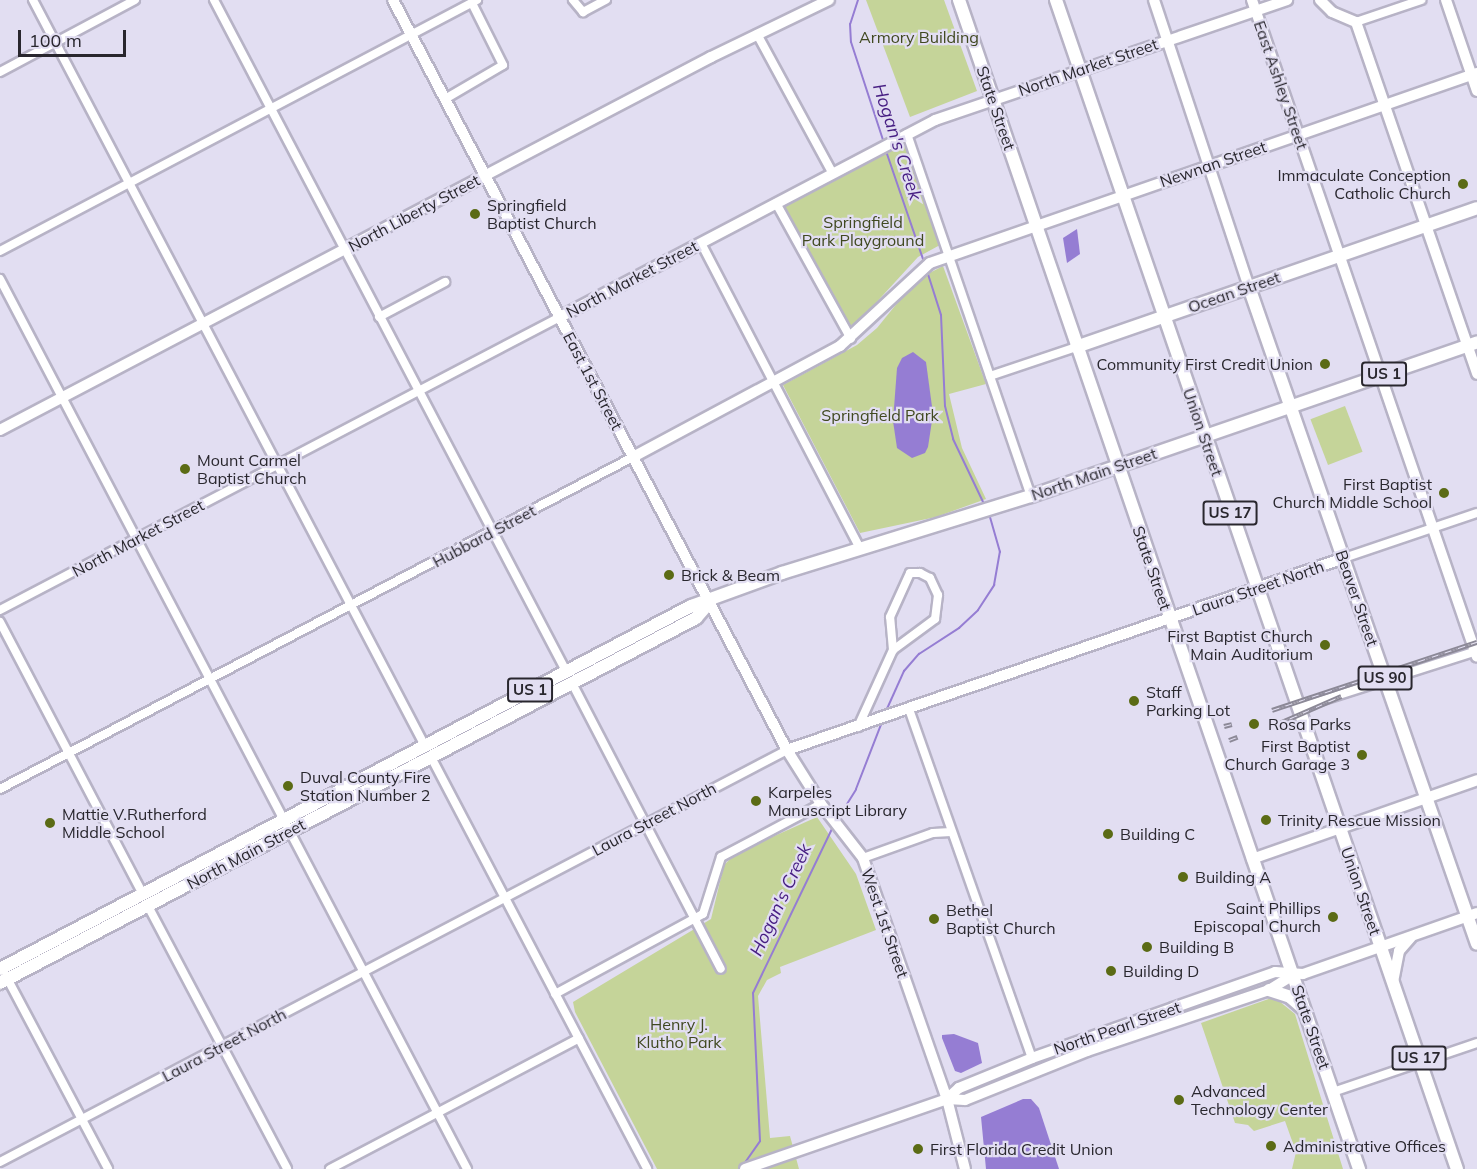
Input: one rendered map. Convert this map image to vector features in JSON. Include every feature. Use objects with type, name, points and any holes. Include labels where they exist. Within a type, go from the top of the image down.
[{"type":"main road","name":"State Street","points":[[959,0],[1359,1169]]},
{"type":"main road","name":"Union Street","points":[[1056,0],[1457,1169]]},
{"type":"main road","name":"Ocean Street","points":[[1076,347],[1477,208]]},
{"type":"main road","name":"Beaver Street","points":[[1249,286],[1426,798],[1472,915],[1477,944]]},
{"type":"main road","name":"North Main Street","points":[[2,973],[569,677],[696,618],[710,602],[782,573],[977,514],[1472,344]]},
{"type":"main road","points":[[1269,990],[1290,997],[1305,1011]]},
{"type":"street","points":[[33,0],[647,1169]]},
{"type":"street","points":[[0,72],[135,0]]},
{"type":"street","points":[[214,0],[721,969]]},
{"type":"street","name":"East 1st Street","points":[[393,0],[710,602]]},
{"type":"street","points":[[573,0],[583,12],[606,0]]},
{"type":"street","name":"North Liberty Street","points":[[0,430],[757,34],[829,0]]},
{"type":"street","points":[[1154,0],[1249,286]]},
{"type":"street","name":"North Market Street","points":[[0,610],[907,134],[993,100],[1168,40],[1253,5],[1287,0]]},
{"type":"street","points":[[1320,0],[1332,12],[1356,22],[1420,0]]},
{"type":"street","points":[[1446,0],[1474,74],[1477,91]]},
{"type":"street","points":[[0,251],[475,1],[503,65],[445,99]]},
{"type":"street","name":"East Ashley Street","points":[[1253,5],[1476,654]]},
{"type":"street","points":[[1356,22],[1426,225],[1472,344],[1477,374]]},
{"type":"street","points":[[757,34],[833,174]]},
{"type":"street","name":"Newnan Street","points":[[949,255],[1474,74]]},
{"type":"street","points":[[907,134],[1031,496]]},
{"type":"street","points":[[776,203],[851,339]]},
{"type":"street","points":[[701,243],[861,548]]},
{"type":"street","name":"Hubbard Street","points":[[0,789],[633,457],[851,339],[920,269],[949,255]]},
{"type":"street","points":[[0,279],[467,1169]]},
{"type":"street","points":[[380,317],[445,282]]},
{"type":"street","name":"Ocean Street","points":[[990,376],[1076,347]]},
{"type":"street","points":[[1344,558],[1477,513]]},
{"type":"street","name":"Laura Street North","points":[[0,1162],[787,750],[892,716],[1344,558]]},
{"type":"street","points":[[858,727],[893,650],[935,619],[938,595],[930,578],[920,573],[910,573],[890,617],[893,650]]},
{"type":"street","name":"West 1st Street","points":[[710,602],[787,750],[821,804],[863,858],[947,1099],[965,1169]]},
{"type":"street","points":[[0,622],[287,1169]]},
{"type":"street","points":[[1298,708],[1476,654]]},
{"type":"street","points":[[909,709],[1032,1058]]},
{"type":"street","points":[[1252,859],[1477,780]]},
{"type":"street","points":[[555,993],[696,919],[707,908],[715,868],[722,857],[821,804]]},
{"type":"street","points":[[863,858],[933,833],[951,832]]},
{"type":"street","name":"North Pearl Street","points":[[745,1169],[947,1099],[965,1100],[1087,1051],[1269,990],[1293,975],[1472,915]]},
{"type":"street","points":[[1393,982],[1399,951],[1414,935]]},
{"type":"street","name":"North Pearl Street","points":[[947,1099],[959,1088],[1032,1058],[1275,972],[1293,975]]},
{"type":"street","points":[[2,973],[108,1169]]},
{"type":"street","points":[[330,1169],[579,1038]]},
{"type":"street","points":[[1333,1092],[1477,1043]]},
{"type":"green space","name":"Armory Building","points":[[866,0],[944,0],[977,91],[910,117]]},
{"type":"green space","name":"Springfield Park Playground","points":[[905,142],[940,245],[918,257],[851,330],[782,206]]},
{"type":"green space","name":"Springfield Park","points":[[943,266],[986,384],[949,394],[962,448],[986,499],[936,517],[860,533],[783,385],[857,345],[877,328],[916,280]]},
{"type":"green space","points":[[1345,406],[1363,452],[1328,465],[1310,419]]},
{"type":"green space","name":"Henry J. Klutho Park","points":[[817,817],[856,874],[876,930],[780,967],[781,973],[767,980],[758,996],[770,1138],[790,1136],[799,1169],[657,1169],[575,1012],[573,1002],[711,919],[724,865],[736,853]]},
{"type":"green space","points":[[1274,997],[1295,1014],[1343,1169],[1292,1169],[1296,1152],[1285,1121],[1254,1131],[1248,1125],[1235,1123],[1201,1023]]},
{"type":"shaded area","points":[[1077,229],[1080,254],[1067,263],[1063,238]]},
{"type":"shaded area","points":[[913,352],[926,362],[933,414],[928,447],[925,453],[912,458],[897,448],[893,421],[897,368],[902,358]]},
{"type":"shaded area","points":[[954,1034],[978,1043],[982,1063],[961,1073],[955,1071],[942,1038],[942,1035]]},
{"type":"shaded area","points":[[1023,1099],[1031,1099],[1039,1108],[1059,1169],[986,1169],[981,1117]]},
{"type":"waterway","name":"Hogan's Creek","points":[[858,0],[850,24],[851,42],[884,143]]},
{"type":"waterway","name":"Hogan's Creek","points":[[886,151],[924,262]]},
{"type":"waterway","name":"Hogan's Creek","points":[[927,271],[941,315],[945,406],[953,439],[985,506]]},
{"type":"waterway","name":"Hogan's Creek","points":[[886,711],[904,671],[919,654],[959,628],[978,610],[994,585],[1000,552],[989,514]]},
{"type":"waterway","name":"Hogan's Creek","points":[[837,820],[856,789],[882,722]]},
{"type":"waterway","name":"Hogan's Creek","points":[[744,1164],[760,1141],[753,993],[834,825]]},
{"type":"railway","points":[[1272,710],[1477,642]]},
{"type":"railway","points":[[1277,724],[1341,696]]},
{"type":"railway","points":[[1224,726],[1232,724]]},
{"type":"railway","points":[[1229,740],[1237,737]]},
{"type":"place","name":"Immaculate Conception Catholic Church","points":[[1463,184]]},
{"type":"place","name":"Springfield Baptist Church","points":[[475,214]]},
{"type":"place","name":"Community First Credit Union","points":[[1325,364]]},
{"type":"place","name":"Mount Carmel Baptist Church","points":[[185,469]]},
{"type":"place","name":"First Baptist Church Middle School","points":[[1444,493]]},
{"type":"place","name":"Brick & Beam","points":[[669,575]]},
{"type":"place","name":"First Baptist Church Main Auditorium","points":[[1325,645]]},
{"type":"place","name":"Staff Parking Lot","points":[[1134,701]]},
{"type":"place","name":"Rosa Parks","points":[[1254,724]]},
{"type":"place","name":"First Baptist Church Garage 3","points":[[1362,755]]},
{"type":"place","name":"Duval County Fire Station Number 2","points":[[288,786]]},
{"type":"place","name":"Karpeles Manuscript Library","points":[[756,801]]},
{"type":"place","name":"Trinity Rescue Mission","points":[[1266,820]]},
{"type":"place","name":"Mattie V.Rutherford Middle School","points":[[50,823]]},
{"type":"place","name":"Building C","points":[[1108,834]]},
{"type":"place","name":"Building A","points":[[1183,877]]},
{"type":"place","name":"Saint Phillips Episcopal Church","points":[[1333,917]]},
{"type":"place","name":"Bethel Baptist Church","points":[[934,919]]},
{"type":"place","name":"Building B","points":[[1147,947]]},
{"type":"place","name":"Building D","points":[[1111,971]]},
{"type":"place","name":"Advanced Technology Center","points":[[1179,1100]]},
{"type":"place","name":"Administrative Offices","points":[[1271,1146]]},
{"type":"place","name":"First Florida Credit Union","points":[[918,1149]]}]
